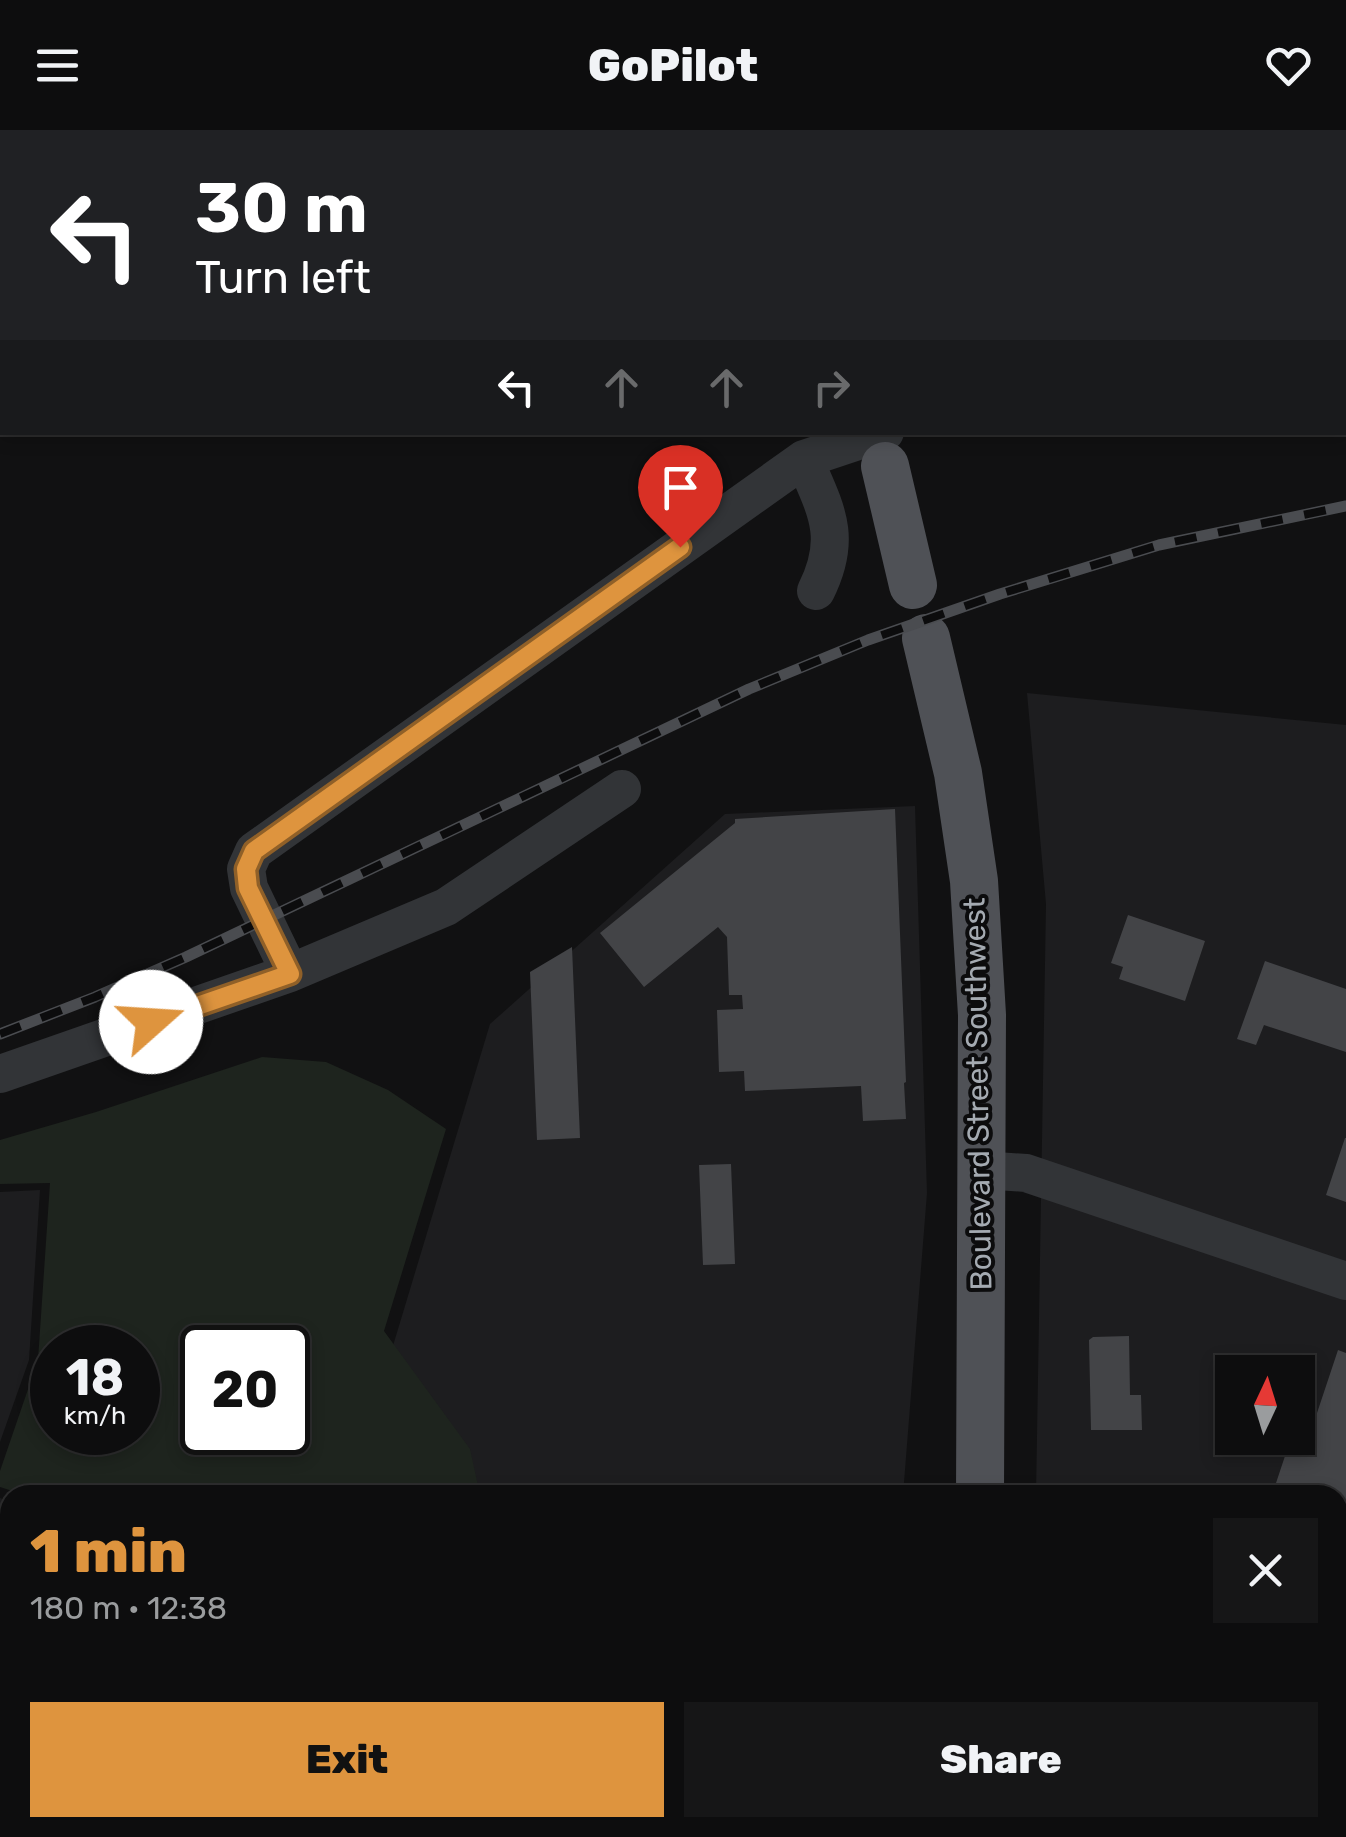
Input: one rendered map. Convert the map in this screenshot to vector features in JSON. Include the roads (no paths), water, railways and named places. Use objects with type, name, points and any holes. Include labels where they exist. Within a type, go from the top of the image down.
[{"type":"main road","points":[[885,449],[913,585]]},
{"type":"main road","name":"Boulevard Street Southwest","points":[[926,638],[958,773],[974,881],[982,1015],[980,1485]]},
{"type":"street","points":[[290,974],[248,888],[246,869],[254,851],[804,458],[885,449]]},
{"type":"street","points":[[804,458],[830,528],[831,549],[816,591]]},
{"type":"street","points":[[0,1074],[290,974],[446,908],[622,790]]},
{"type":"street","points":[[982,1170],[1026,1173],[1346,1281]]},
{"type":"railway","points":[[0,1034],[186,957],[749,689],[868,640],[1159,545],[1346,506]]}]
